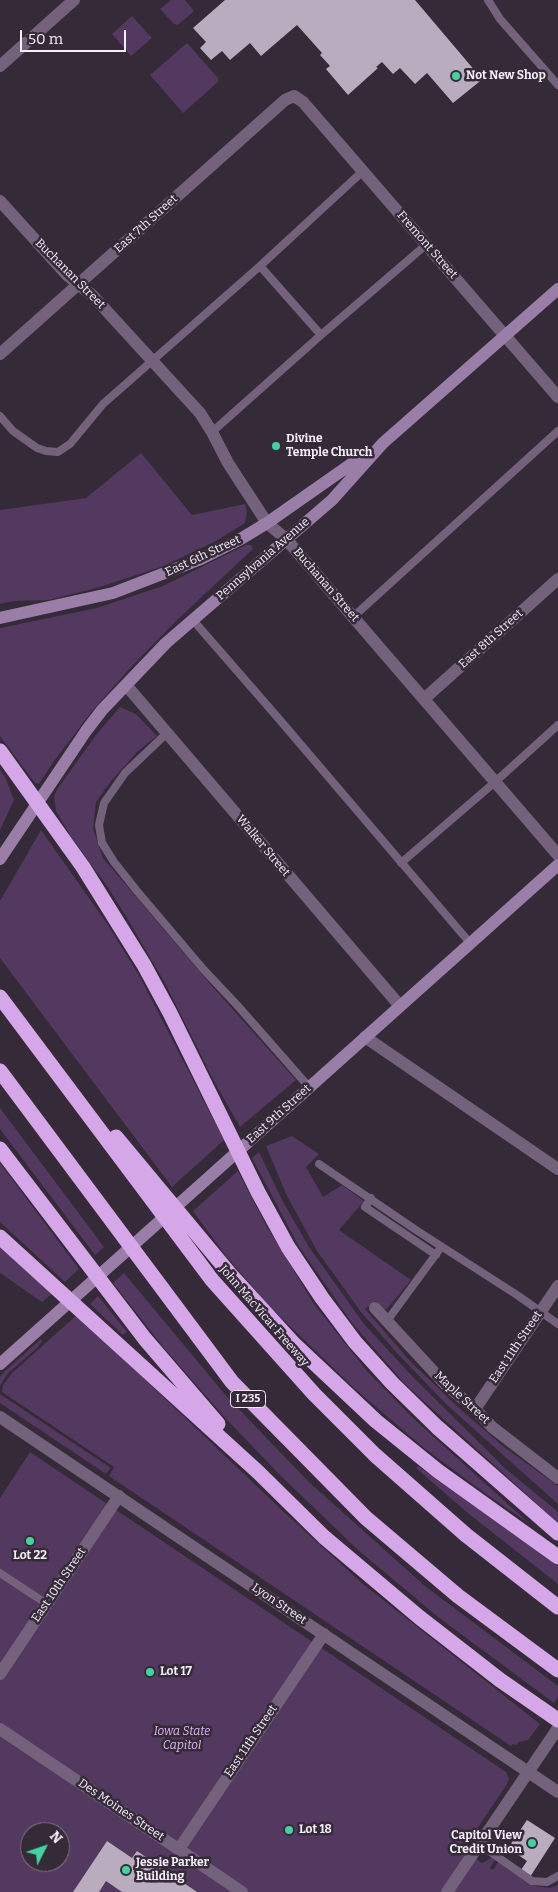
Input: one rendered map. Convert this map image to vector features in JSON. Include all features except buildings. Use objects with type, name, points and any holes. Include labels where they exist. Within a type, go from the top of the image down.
[{"type":"highway","points":[[0,751],[83,867],[144,965],[170,1013],[258,1192],[288,1247],[322,1298],[356,1342],[392,1383],[501,1486],[558,1534]]},
{"type":"highway","name":"John MacVicar Freeway","points":[[0,997],[212,1280],[314,1394],[375,1455],[466,1535],[558,1607]]},
{"type":"highway","points":[[39,1049],[126,1149],[230,1274],[294,1344],[376,1421],[438,1472],[558,1557]]},
{"type":"highway","name":"I 235","points":[[0,1070],[232,1382],[366,1518],[458,1596],[558,1670]]},
{"type":"highway","points":[[0,1149],[145,1339],[258,1472]]},
{"type":"highway","points":[[0,1237],[258,1472],[324,1537],[419,1617],[500,1680],[558,1720]]},
{"type":"main road","name":"Pennsylvania Avenue","points":[[0,859],[86,731],[166,643],[332,500],[383,443],[558,289]]},
{"type":"main road","name":"East 6th Street","points":[[0,618],[113,593],[201,559],[239,540],[267,523],[383,443]]},
{"type":"main road","name":"East 9th Street","points":[[0,1364],[558,865]]},
{"type":"street","points":[[0,66],[74,0]]},
{"type":"street","name":"Fremont Street","points":[[294,96],[303,102],[558,397]]},
{"type":"street","name":"East 7th Street","points":[[0,354],[285,100],[294,96]]},
{"type":"street","name":"Buchanan Street","points":[[0,201],[67,275],[93,296],[200,413],[228,463],[267,523],[286,540],[558,855]]},
{"type":"street","name":"East 8th Street","points":[[424,700],[558,579]]},
{"type":"street","name":"Walker Street","points":[[126,685],[400,1006]]},
{"type":"street","points":[[365,1037],[558,1168]]},
{"type":"street","name":"East 11th Street","points":[[475,1409],[558,1286]]},
{"type":"street","name":"Maple Street","points":[[375,1308],[445,1384],[475,1409],[492,1427],[558,1478]]},
{"type":"street","name":"Lyon Street","points":[[0,1417],[558,1792]]},
{"type":"street","name":"East 10th Street","points":[[0,1674],[119,1496]]},
{"type":"street","name":"East 11th Street","points":[[179,1849],[324,1634]]},
{"type":"street","points":[[447,1892],[558,1728]]},
{"type":"street","name":"Des Moines Street","points":[[0,1729],[242,1892]]},
{"type":"lane","points":[[488,0],[500,19],[558,86]]},
{"type":"lane","points":[[0,416],[13,431],[32,446],[46,451],[58,452],[70,444],[103,404],[260,266],[363,172]]},
{"type":"lane","points":[[212,432],[427,244]]},
{"type":"lane","points":[[260,266],[321,335]]},
{"type":"lane","points":[[353,617],[558,431]]},
{"type":"lane","points":[[192,620],[280,719],[470,943]]},
{"type":"lane","points":[[401,863],[558,725]]},
{"type":"lane","points":[[167,734],[125,773],[104,803],[99,825],[102,843],[137,891],[198,964],[237,1004],[309,1087]]},
{"type":"lane","points":[[319,1164],[558,1324]]},
{"type":"lane","points":[[371,1198],[365,1207],[436,1254]]},
{"type":"lane","points":[[388,1321],[442,1247]]},
{"type":"lane","points":[[0,1573],[47,1604]]},
{"type":"lane","points":[[479,1844],[532,1881],[547,1882],[558,1876]]},
{"type":"green space","points":[[171,0],[185,0],[194,11],[178,25],[174,24],[160,9]]},
{"type":"green space","points":[[132,16],[152,38],[131,56],[112,34]]},
{"type":"green space","points":[[187,43],[218,78],[218,82],[183,113],[150,75]]},
{"type":"green space","points":[[141,453],[192,515],[245,504],[247,512],[245,523],[216,541],[164,566],[100,587],[48,600],[14,601],[0,604],[0,510],[86,498]]},
{"type":"green space","points":[[246,545],[251,545],[253,549],[177,620],[131,667],[93,710],[39,784],[35,783],[0,736],[0,628],[97,608],[163,586]]},
{"type":"green space","points":[[120,707],[136,714],[157,736],[138,751],[111,781],[96,802],[93,829],[103,858],[211,985],[296,1080],[240,1127],[215,1083],[166,985],[127,918],[107,886],[72,838],[56,811],[54,796],[58,788],[96,735]]},
{"type":"green space","points":[[0,769],[14,800],[0,830]]},
{"type":"green space","points":[[41,830],[108,925],[140,977],[224,1140],[172,1187],[0,958],[0,901]]},
{"type":"green space","points":[[0,1108],[104,1247],[95,1255],[0,1129]]},
{"type":"green space","points":[[292,1136],[319,1154],[306,1167],[323,1197],[342,1185],[364,1201],[339,1230],[411,1280],[386,1310],[376,1301],[365,1309],[410,1361],[459,1408],[504,1447],[558,1486],[558,1504],[447,1405],[361,1312],[317,1251],[287,1196],[266,1146]]},
{"type":"green space","points":[[259,1152],[282,1200],[309,1247],[364,1324],[412,1376],[506,1469],[558,1512],[558,1523],[405,1384],[352,1323],[298,1245],[252,1158]]},
{"type":"green space","points":[[0,1163],[79,1269],[65,1282],[0,1222]]},
{"type":"green space","points":[[238,1171],[266,1225],[314,1304],[367,1371],[414,1419],[530,1524],[424,1448],[354,1388],[269,1306],[226,1256],[193,1211]]},
{"type":"green space","points":[[0,1247],[52,1294],[42,1302],[0,1273]]},
{"type":"green space","points":[[124,1273],[228,1398],[309,1482],[425,1586],[558,1686],[558,1697],[554,1703],[438,1617],[358,1550],[281,1476],[227,1420],[164,1348],[113,1283]]},
{"type":"green space","points":[[98,1296],[127,1332],[123,1335],[90,1304]]},
{"type":"green space","points":[[77,1315],[285,1513],[363,1584],[540,1724],[528,1740],[511,1746],[109,1476],[114,1467],[2,1392],[3,1385],[12,1373]]},
{"type":"green space","points":[[41,1339],[42,1341],[37,1348],[7,1374],[0,1386],[0,1377],[4,1372]]},
{"type":"green space","points":[[0,1394],[111,1468],[106,1474],[0,1403]]},
{"type":"green space","name":"Iowa State Capitol","points":[[30,1452],[506,1772],[509,1779],[507,1784],[463,1850],[482,1863],[491,1858],[496,1858],[490,1868],[493,1870],[499,1861],[535,1886],[550,1888],[558,1885],[558,1892],[0,1892],[0,1498]]},
{"type":"green space","points":[[418,1466],[558,1566],[558,1584],[469,1514],[416,1468]]},
{"type":"place","name":"Not New Shop","points":[[456,76]]},
{"type":"place","name":"Divine Temple Church","points":[[276,446]]},
{"type":"place","name":"Lot 22","points":[[30,1541]]},
{"type":"place","name":"Lot 17","points":[[150,1672]]},
{"type":"place","name":"Lot 18","points":[[289,1830]]},
{"type":"place","name":"Capitol View Credit Union","points":[[532,1843]]},
{"type":"place","name":"Jessie Parker Building","points":[[126,1870]]}]
